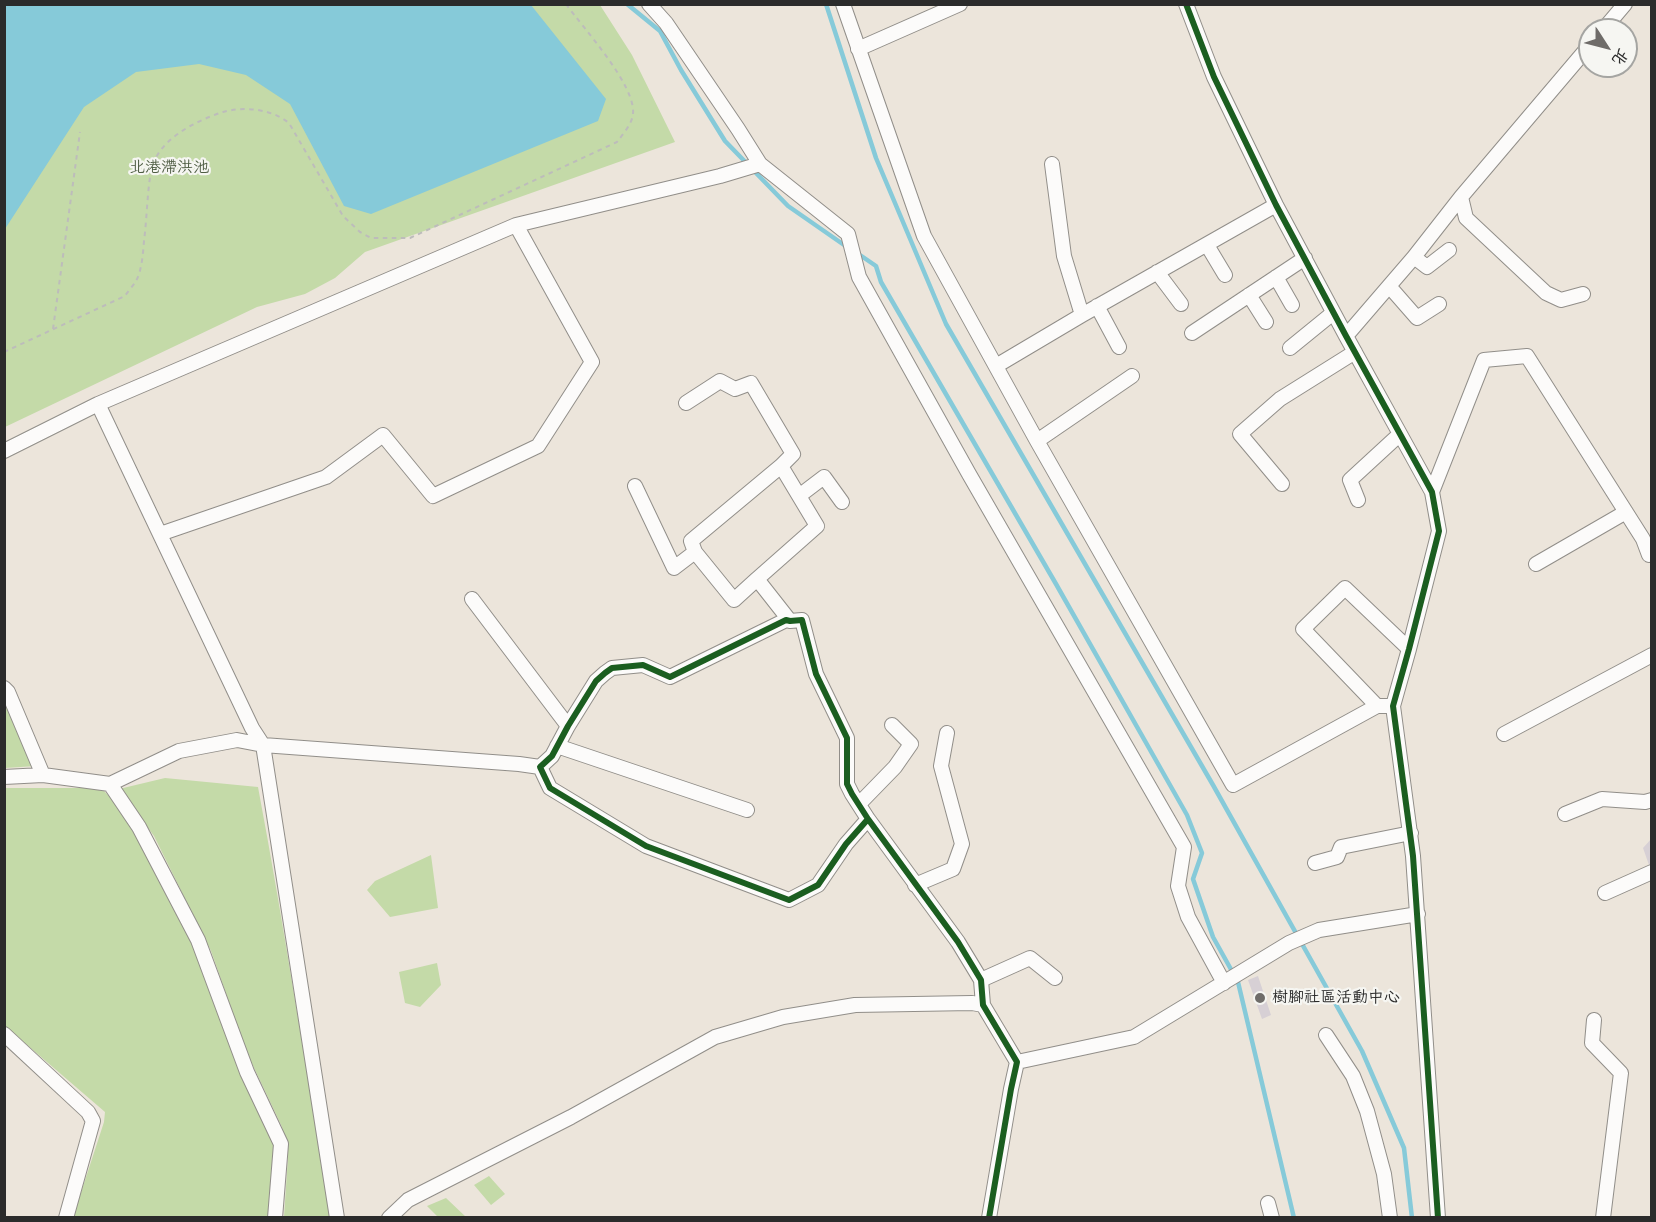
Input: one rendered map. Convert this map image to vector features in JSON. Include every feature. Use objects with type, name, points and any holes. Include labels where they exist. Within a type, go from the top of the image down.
[{"type":"street","points":[[649,4],[666,23],[760,164],[848,234],[859,277],[969,474],[1184,848],[1178,886],[1188,917],[1226,981]]},
{"type":"street","points":[[843,4],[924,236],[1037,441],[1233,786],[1377,706],[1393,706]]},
{"type":"street","points":[[858,49],[960,4]]},
{"type":"street","points":[[1186,4],[1214,77],[1276,205],[1432,492],[1439,531],[1393,706],[1411,833],[1438,1218]]},
{"type":"street","points":[[1613,18],[1625,4]]},
{"type":"street","points":[[1346,336],[1578,59]]},
{"type":"street","points":[[4,451],[98,404],[516,225],[720,176],[760,164]]},
{"type":"street","points":[[1052,164],[1064,256],[1082,315]]},
{"type":"street","points":[[1461,198],[1466,218],[1546,293],[1561,300],[1583,294]]},
{"type":"street","points":[[996,366],[1276,205]]},
{"type":"street","points":[[160,534],[326,477],[383,435],[433,496],[538,446],[592,362],[516,225]]},
{"type":"street","points":[[1207,245],[1226,275]]},
{"type":"street","points":[[1414,257],[1426,267],[1449,250]]},
{"type":"street","points":[[1192,333],[1305,258]]},
{"type":"street","points":[[1157,273],[1180,304]]},
{"type":"street","points":[[1276,277],[1292,305]]},
{"type":"street","points":[[1389,286],[1417,318],[1439,304]]},
{"type":"street","points":[[1249,295],[1266,322]]},
{"type":"street","points":[[1097,306],[1119,347]]},
{"type":"street","points":[[1290,348],[1333,313]]},
{"type":"street","points":[[1282,484],[1240,434],[1280,399],[1354,352]]},
{"type":"street","points":[[1432,492],[1484,360],[1527,356],[1643,539],[1651,556]]},
{"type":"street","points":[[1037,441],[1132,376]]},
{"type":"street","points":[[686,403],[720,381],[735,389],[752,383],[793,454],[691,541],[695,552],[734,600],[817,526],[781,466]]},
{"type":"street","points":[[98,404],[252,728],[263,745],[337,1218]]},
{"type":"street","points":[[1358,500],[1350,480],[1400,434]]},
{"type":"street","points":[[799,496],[824,477],[842,501]]},
{"type":"street","points":[[635,486],[674,568],[695,552]]},
{"type":"street","points":[[1536,564],[1626,512]]},
{"type":"street","points":[[757,579],[790,621]]},
{"type":"street","points":[[1377,706],[1303,629],[1345,588],[1409,649]]},
{"type":"street","points":[[472,599],[568,726]]},
{"type":"street","points":[[540,767],[552,756],[596,681],[612,669],[643,665],[670,677],[786,620],[802,620],[816,674],[847,738],[847,784],[868,819],[958,942],[981,980],[983,1005],[1017,1062],[989,1218]]},
{"type":"street","points":[[1504,734],[1652,655]]},
{"type":"street","points":[[4,688],[8,692],[43,775]]},
{"type":"street","points":[[858,804],[895,767],[911,744],[892,725]]},
{"type":"street","points":[[915,885],[953,869],[962,844],[941,766],[947,733]]},
{"type":"street","points":[[4,777],[43,775],[110,784],[179,751],[237,740],[263,745],[540,767]]},
{"type":"street","points":[[558,746],[747,810]]},
{"type":"street","points":[[540,767],[550,788],[646,846],[789,900],[818,885],[846,844],[868,819]]},
{"type":"street","points":[[110,784],[139,827],[198,940],[246,1071],[281,1144],[275,1218]]},
{"type":"street","points":[[1565,814],[1602,800],[1645,802],[1652,800]]},
{"type":"street","points":[[1316,863],[1337,857],[1341,847],[1411,833]]},
{"type":"street","points":[[1605,893],[1652,872]]},
{"type":"street","points":[[1017,1062],[1134,1037],[1289,943],[1319,930],[1418,914]]},
{"type":"street","points":[[981,980],[1030,958],[1055,978]]},
{"type":"street","points":[[389,1218],[408,1200],[571,1117],[715,1037],[783,1017],[855,1005],[972,1003],[983,1005]]},
{"type":"street","points":[[1594,1020],[1592,1043],[1621,1073],[1603,1218]]},
{"type":"street","points":[[4,1034],[88,1112],[93,1121],[66,1218]]},
{"type":"street","points":[[1326,1035],[1353,1076],[1367,1111],[1384,1174],[1390,1218]]},
{"type":"street","points":[[1268,1203],[1272,1218]]},
{"type":"path","points":[[4,352],[125,296],[137,280],[143,257],[151,169],[162,147],[204,118],[227,111],[246,109],[280,116],[289,123],[343,216],[360,232],[371,238],[410,238],[617,142],[633,114],[630,98],[621,77],[566,4]]},
{"type":"path","points":[[53,330],[80,132]]},
{"type":"green space","name":"北港滯洪池","points":[[4,5],[600,5],[632,55],[675,142],[365,252],[335,278],[305,294],[257,307],[5,427]]},
{"type":"green space","points":[[4,701],[17,732],[36,766],[5,768]]},
{"type":"green space","points":[[165,778],[258,787],[332,1217],[284,1217],[288,1157],[282,1127],[247,1053],[211,951],[154,836],[119,789]]},
{"type":"green space","points":[[5,788],[101,788],[119,806],[142,837],[192,938],[275,1144],[272,1217],[73,1217],[104,1122],[105,1112],[5,1026]]},
{"type":"green space","points":[[431,855],[438,908],[390,917],[367,890],[375,881]]},
{"type":"green space","points":[[437,963],[441,985],[420,1007],[405,1003],[399,972]]},
{"type":"green space","points":[[489,1176],[505,1194],[491,1205],[474,1185]]},
{"type":"green space","points":[[446,1198],[466,1217],[438,1217],[427,1206]]},
{"type":"water","points":[[5,4],[531,5],[606,99],[598,121],[371,214],[344,206],[290,104],[246,75],[199,64],[136,72],[84,107],[5,229]]},
{"type":"building","points":[[1652,838],[1652,864],[1649,865],[1643,848]]},
{"type":"building","name":"樹腳社區活動中心","points":[[1258,976],[1271,1015],[1262,1019],[1248,980]]},
{"type":"waterway","points":[[627,4],[660,31],[725,141],[788,206],[847,247]]},
{"type":"waterway","points":[[826,4],[876,158],[946,324],[1213,785],[1362,1051],[1404,1148],[1412,1218]]},
{"type":"waterway","points":[[857,253],[876,266],[881,282],[1187,815],[1202,853],[1193,879],[1213,937],[1238,982],[1294,1218]]},
{"type":"cycle path","points":[[1186,4],[1214,77],[1276,205],[1432,492],[1439,531],[1393,706],[1413,856],[1438,1218]]},
{"type":"cycle path","points":[[868,819],[847,784],[847,738],[816,674],[802,620],[786,620],[670,677],[643,665],[612,668],[596,681],[552,756],[540,767],[550,788],[646,846],[789,900],[818,885],[846,844],[868,819],[958,942],[981,980],[983,1005],[1017,1062],[989,1218]]},
{"type":"place","name":"樹腳社區活動中心","points":[[1260,998]]}]
